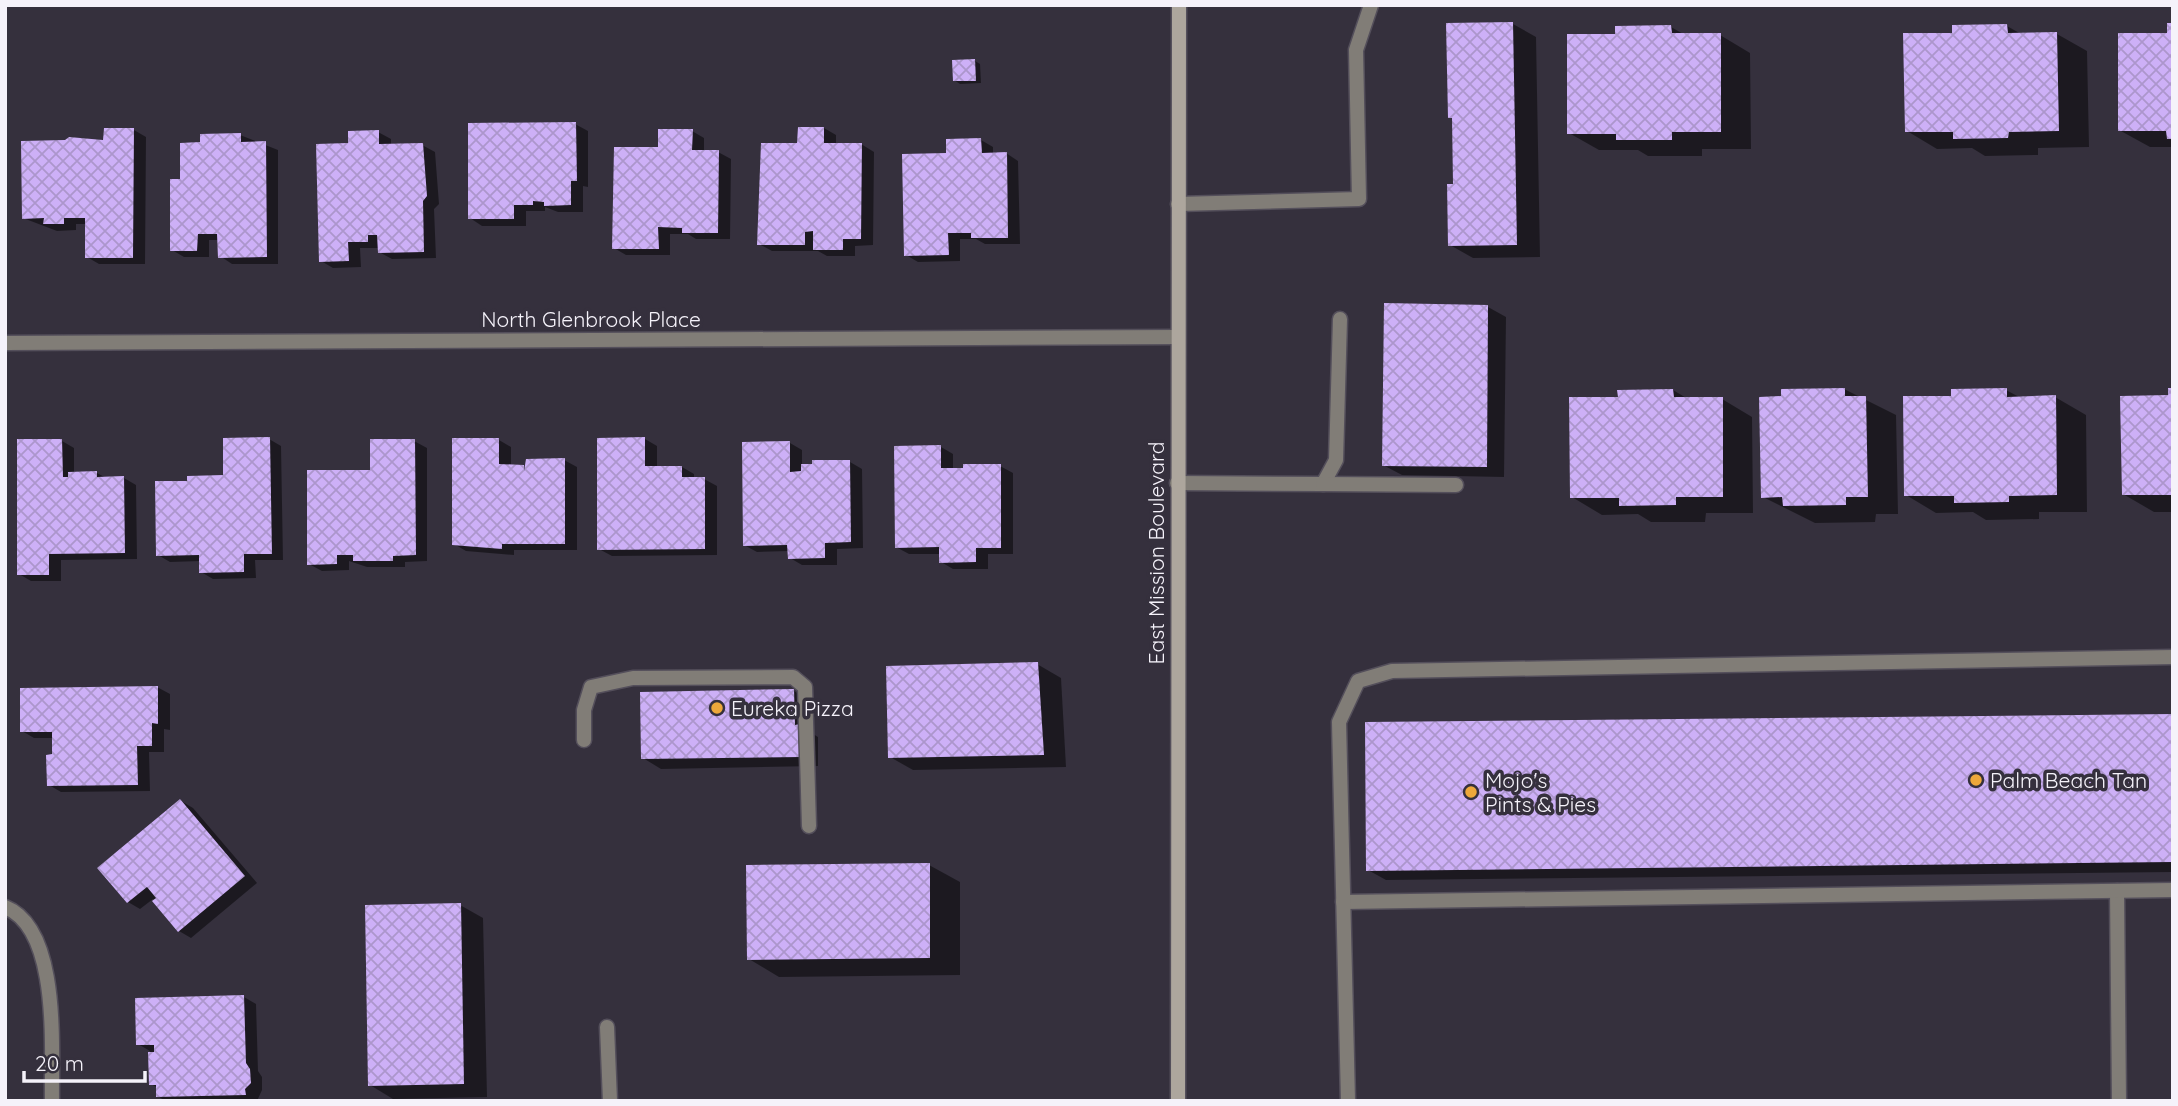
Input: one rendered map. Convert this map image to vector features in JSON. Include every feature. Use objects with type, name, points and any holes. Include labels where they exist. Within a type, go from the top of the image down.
[{"type":"main road","name":"East Mission Boulevard","points":[[1178,1101],[1179,5]]},
{"type":"street","points":[[1178,204],[1359,199],[1356,50],[1371,5]]},
{"type":"street","points":[[1323,484],[1336,460],[1340,319]]},
{"type":"street","name":"North Glenbrook Place","points":[[5,342],[1178,337]]},
{"type":"street","points":[[1177,483],[1456,485]]},
{"type":"street","points":[[1348,1101],[1339,722],[1358,681],[1392,671],[2173,657]]},
{"type":"street","points":[[584,740],[584,710],[591,687],[607,681],[633,678],[793,677],[805,687],[809,826]]},
{"type":"street","points":[[1343,902],[2173,890]]},
{"type":"street","points":[[2117,891],[2119,1101]]},
{"type":"street","points":[[5,907],[15,911],[38,944],[50,984],[52,1101]]},
{"type":"street","points":[[607,1027],[610,1101]]},
{"type":"building","points":[[1513,22],[1517,245],[1448,246],[1447,184],[1453,184],[1452,118],[1448,118],[1446,23]]},
{"type":"building","points":[[2167,23],[2173,23],[2173,139],[2167,139],[2166,131],[2118,131],[2118,33],[2167,33]]},
{"type":"building","points":[[2007,24],[2008,33],[2057,32],[2059,131],[2009,132],[2008,138],[1953,139],[1953,132],[1905,132],[1903,33],[1952,33],[1952,25]]},
{"type":"building","points":[[1671,25],[1672,33],[1721,33],[1721,132],[1672,132],[1672,140],[1616,140],[1616,134],[1567,134],[1567,34],[1615,34],[1615,26]]},
{"type":"building","points":[[975,59],[976,81],[953,81],[952,60]]},
{"type":"building","points":[[576,122],[577,181],[571,181],[571,205],[544,206],[544,202],[533,201],[533,205],[514,205],[514,219],[468,219],[468,123]]},
{"type":"building","points":[[798,127],[824,127],[824,143],[862,143],[861,239],[843,239],[843,250],[813,250],[813,231],[805,232],[805,245],[757,245],[761,143],[797,143]]},
{"type":"building","points":[[104,128],[134,128],[133,258],[85,258],[85,218],[64,218],[64,224],[43,224],[44,218],[22,219],[21,141],[65,140],[69,137],[103,140]]},
{"type":"building","points":[[658,129],[693,129],[692,150],[719,150],[718,233],[682,233],[682,228],[658,227],[659,249],[612,249],[614,147],[658,147]]},
{"type":"building","points":[[379,130],[379,144],[423,143],[427,196],[423,201],[424,252],[378,253],[377,235],[368,235],[368,242],[348,242],[349,261],[319,262],[316,144],[348,143],[348,131]]},
{"type":"building","points":[[241,133],[241,142],[266,141],[267,257],[218,258],[217,234],[198,234],[197,251],[170,251],[170,179],[180,179],[180,143],[200,142],[200,134]]},
{"type":"building","points":[[981,138],[982,153],[1007,152],[1008,238],[971,238],[971,233],[948,233],[949,255],[904,256],[902,154],[946,153],[946,139]]},
{"type":"building","points":[[1384,303],[1488,305],[1487,467],[1382,466]]},
{"type":"building","points":[[1845,388],[1845,396],[1866,396],[1868,497],[1846,497],[1846,505],[1783,506],[1782,497],[1761,498],[1759,397],[1781,396],[1781,389]]},
{"type":"building","points":[[2007,388],[2007,397],[2056,395],[2057,495],[2009,496],[2009,502],[1954,503],[1954,496],[1904,496],[1903,396],[1951,396],[1951,389]]},
{"type":"building","points":[[2168,388],[2173,388],[2173,495],[2122,495],[2120,396],[2168,395]]},
{"type":"building","points":[[1673,389],[1674,397],[1723,397],[1723,497],[1676,497],[1676,505],[1619,506],[1619,498],[1570,498],[1569,397],[1618,397],[1617,390]]},
{"type":"building","points":[[270,437],[272,554],[244,554],[244,572],[199,573],[199,555],[156,556],[155,481],[187,481],[187,476],[223,475],[223,438]]},
{"type":"building","points":[[645,437],[645,466],[682,466],[682,477],[705,477],[705,549],[597,550],[597,438]]},
{"type":"building","points":[[452,438],[499,438],[499,464],[524,465],[524,471],[526,459],[565,458],[565,544],[502,544],[502,549],[452,545]]},
{"type":"building","points":[[17,439],[62,439],[63,477],[68,477],[68,472],[97,471],[97,477],[124,476],[125,553],[49,554],[49,575],[17,575]]},
{"type":"building","points":[[370,439],[415,439],[416,555],[393,556],[393,561],[353,561],[353,555],[337,555],[337,564],[307,565],[307,470],[370,470]]},
{"type":"building","points":[[790,441],[790,472],[801,471],[801,464],[812,464],[812,460],[850,460],[851,542],[825,543],[825,558],[788,559],[787,545],[743,546],[742,442]]},
{"type":"building","points":[[941,445],[941,468],[963,468],[963,464],[1001,464],[1001,548],[976,548],[976,562],[939,563],[939,547],[895,548],[894,446]]},
{"type":"building","points":[[1038,662],[1044,755],[888,758],[886,666]]},
{"type":"building","points":[[158,686],[158,724],[152,723],[152,746],[137,746],[138,785],[47,786],[46,755],[52,754],[52,732],[20,732],[20,688]]},
{"type":"building","name":"Eureka Pizza","points":[[794,689],[795,725],[800,724],[801,757],[641,759],[640,692]]},
{"type":"building","points":[[2173,714],[2173,862],[1366,871],[1365,722]]},
{"type":"building","points":[[180,799],[245,876],[178,932],[152,901],[156,898],[147,887],[127,903],[97,868]]},
{"type":"building","points":[[930,863],[930,958],[747,960],[746,865]]},
{"type":"building","points":[[461,903],[464,1084],[368,1086],[365,905]]},
{"type":"building","points":[[244,995],[246,1063],[250,1069],[251,1083],[245,1089],[246,1095],[156,1097],[156,1085],[149,1085],[148,1052],[154,1052],[154,1045],[136,1045],[135,998]]},
{"type":"place","name":"Eureka Pizza","points":[[717,708]]},
{"type":"place","name":"Palm Beach Tan","points":[[1976,780]]},
{"type":"place","name":"Mojo's Pints & Pies","points":[[1471,792]]}]
